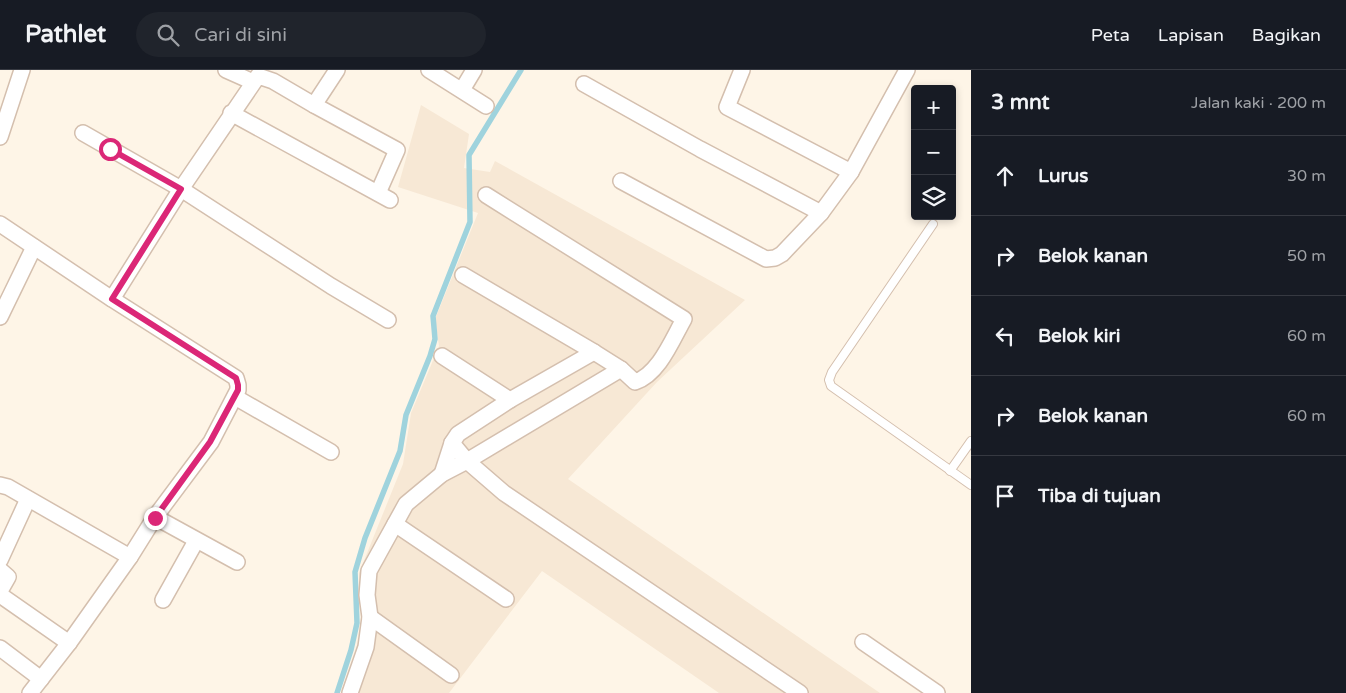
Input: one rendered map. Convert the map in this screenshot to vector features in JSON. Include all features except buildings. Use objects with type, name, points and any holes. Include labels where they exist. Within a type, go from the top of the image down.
[{"type":"street","points":[[0,137],[22,70]]},
{"type":"street","points":[[226,70],[253,82]]},
{"type":"street","points":[[314,105],[337,70]]},
{"type":"street","points":[[429,70],[486,106]]},
{"type":"street","points":[[462,90],[474,70]]},
{"type":"street","points":[[742,70],[727,107],[851,172]]},
{"type":"street","points":[[621,181],[766,259],[775,258],[782,254],[821,213],[851,172],[901,72]]},
{"type":"street","points":[[112,299],[181,189],[231,113],[258,76],[397,150],[384,197],[231,113]]},
{"type":"street","points":[[584,84],[700,149],[821,213]]},
{"type":"street","points":[[83,133],[181,189],[331,286],[388,320]]},
{"type":"street","points":[[463,276],[594,352],[621,369],[635,382],[644,379],[653,371],[684,318],[486,195]]},
{"type":"street","points":[[0,224],[112,299],[236,378],[238,385],[235,397],[210,442],[69,643],[30,693]]},
{"type":"street","points":[[0,318],[34,247]]},
{"type":"street","points":[[442,474],[452,443],[458,434],[510,400],[594,352]]},
{"type":"street","points":[[442,356],[510,400]]},
{"type":"street","points":[[350,693],[366,647],[370,617],[367,595],[369,571],[406,504],[442,474],[621,369]]},
{"type":"street","points":[[235,397],[331,452]]},
{"type":"street","points":[[452,443],[467,461],[504,493],[800,693]]},
{"type":"street","points":[[0,486],[8,488],[130,557]]},
{"type":"street","points":[[0,560],[28,499]]},
{"type":"street","points":[[155,518],[237,562]]},
{"type":"street","points":[[395,524],[506,599]]},
{"type":"street","points":[[163,600],[196,541]]},
{"type":"street","points":[[0,570],[8,577],[0,591],[3,597],[69,643]]},
{"type":"street","points":[[370,617],[451,674]]},
{"type":"street","points":[[863,642],[937,693]]},
{"type":"street","points":[[0,648],[41,680]]},
{"type":"lane","points":[[933,224],[829,380],[831,386],[971,485]]},
{"type":"lane","points":[[950,471],[971,440]]},
{"type":"shaded area","points":[[421,105],[469,134],[464,168],[490,172],[495,161],[745,300],[657,382],[568,479],[880,693],[719,693],[542,571],[449,693],[343,693],[359,639],[362,613],[359,573],[403,464],[411,413],[439,346],[435,319],[478,213],[398,187]]},
{"type":"waterway","points":[[337,693],[351,650],[357,623],[355,572],[365,538],[400,451],[406,415],[430,356],[435,339],[433,316],[470,222],[469,155],[521,70]]},
{"type":"route","points":[[110,149],[181,189],[112,299],[238,381],[238,390],[235,397],[210,442],[155,518]]}]
